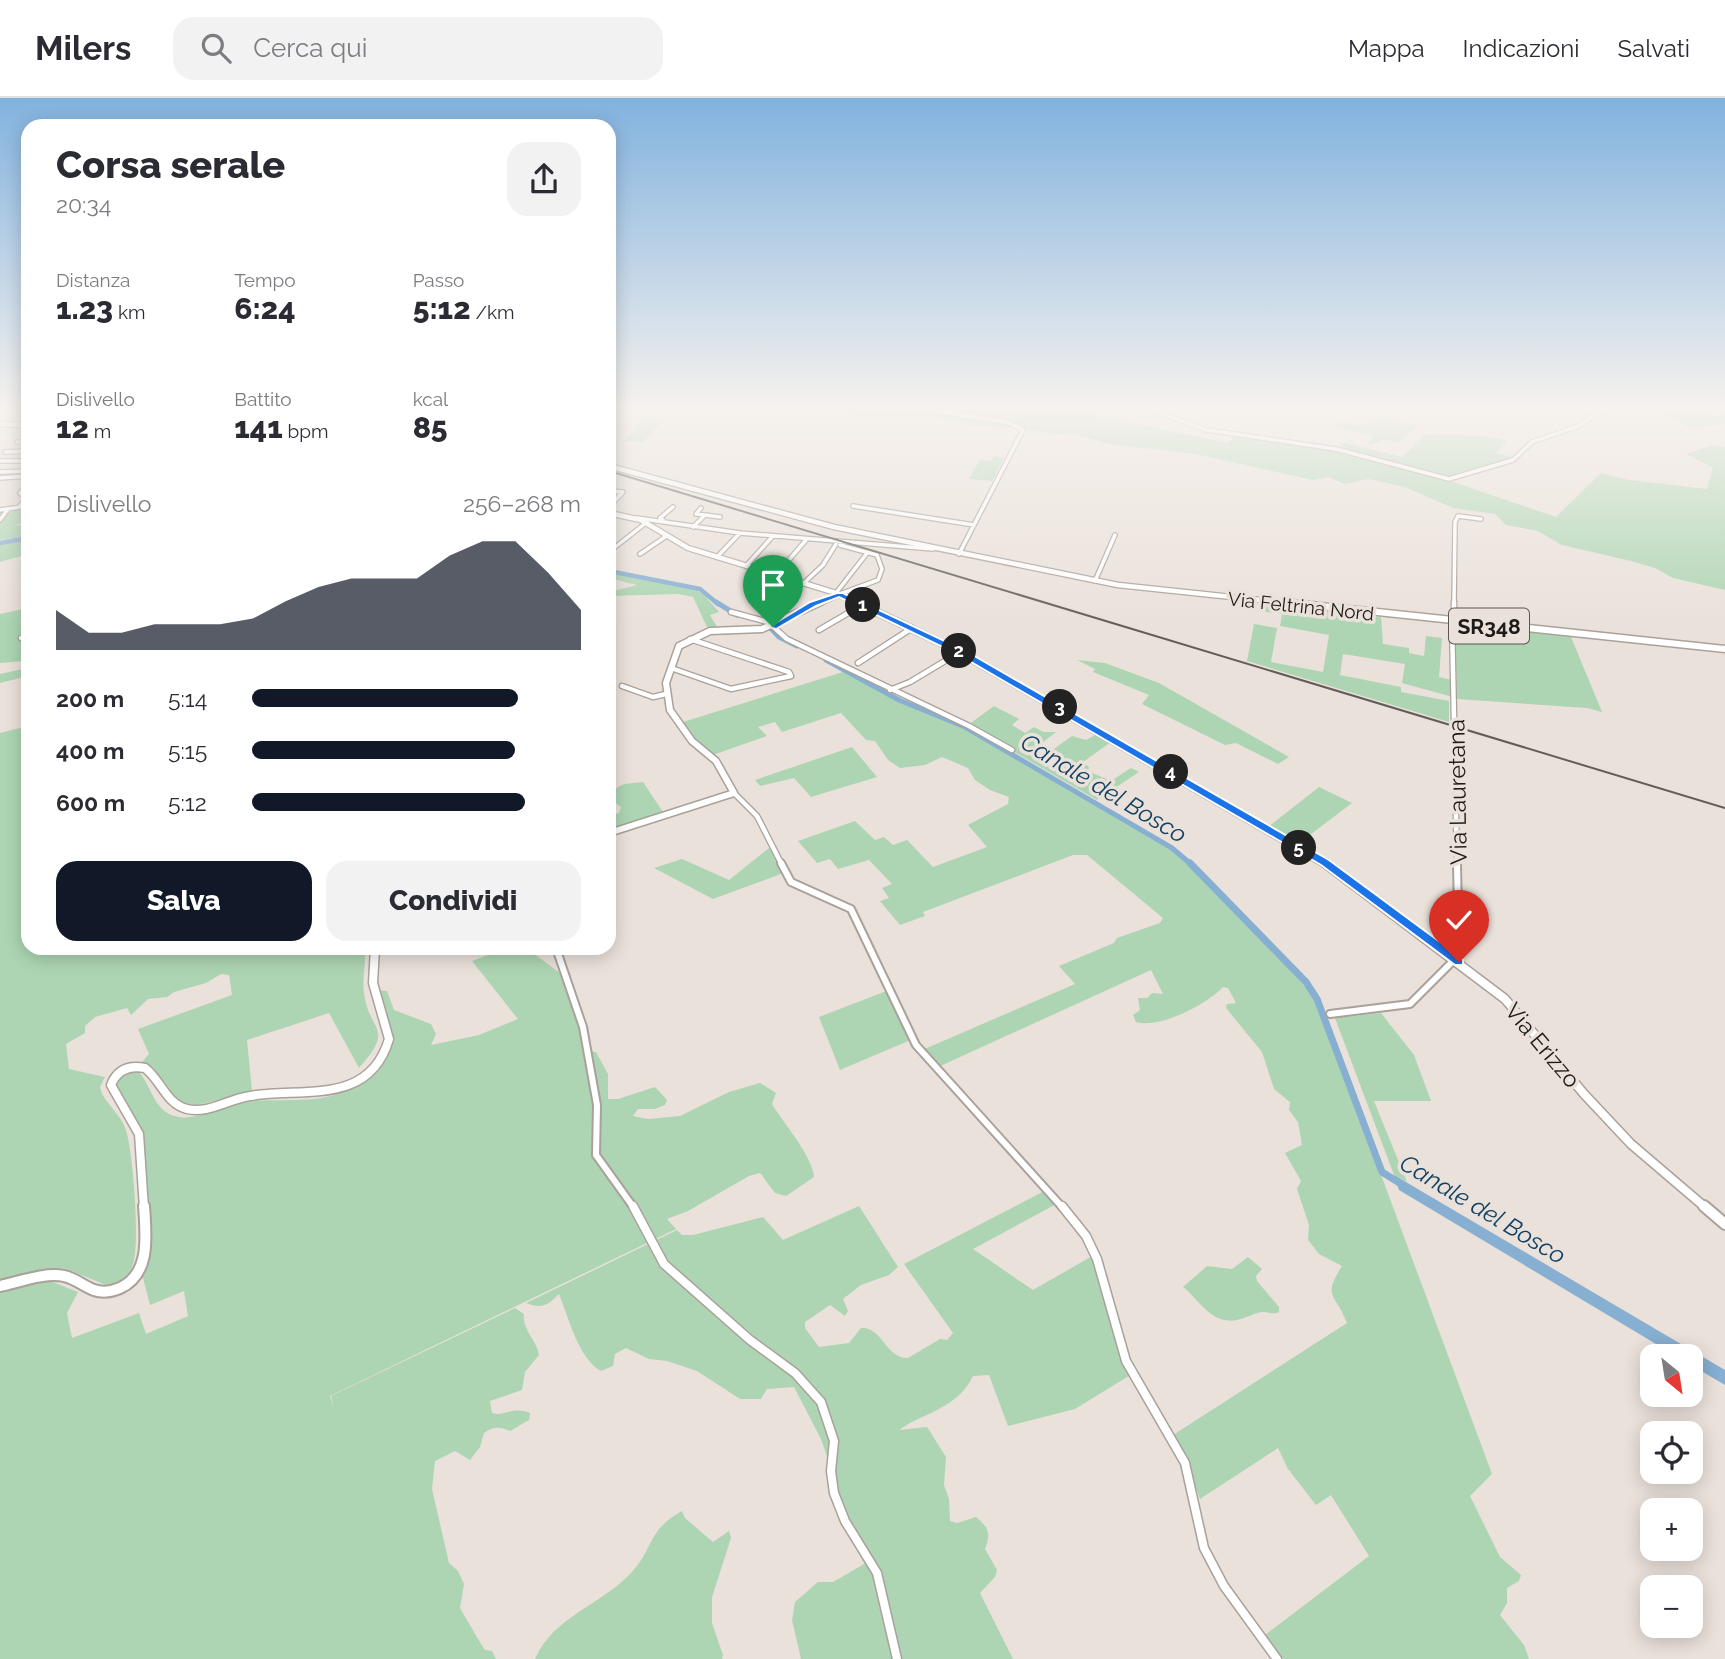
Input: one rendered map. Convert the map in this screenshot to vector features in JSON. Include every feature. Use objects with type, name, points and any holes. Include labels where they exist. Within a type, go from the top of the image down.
[{"type":"main road","name":"SR348","points":[[654,479],[786,516],[936,549]]},
{"type":"main road","name":"Via Erizzo","points":[[616,514],[648,522],[658,527],[664,537],[717,557],[838,594],[961,652],[1325,863],[1457,960],[1505,999],[1630,1144],[1725,1224]]},
{"type":"main road","name":"Via Feltrina Nord","points":[[936,549],[1095,581],[1200,596],[1725,649]]},
{"type":"main road","points":[[616,831],[734,793],[716,761],[699,748],[675,718],[666,694],[678,648],[690,639],[716,629],[748,631],[769,626],[838,594]]},
{"type":"main road","points":[[0,1286],[54,1275],[77,1280],[94,1290],[110,1292],[128,1284],[142,1267],[146,1232],[139,1133],[111,1085],[122,1070],[131,1067],[145,1068],[174,1104],[189,1109],[209,1108],[256,1094],[327,1094],[364,1076],[382,1055],[389,1040],[373,984],[375,955]]},
{"type":"street","points":[[959,554],[998,479]]},
{"type":"street","points":[[0,510],[21,504]]},
{"type":"street","points":[[853,506],[974,526]]},
{"type":"street","points":[[668,523],[671,521],[660,519],[673,508]]},
{"type":"street","points":[[701,508],[696,514],[720,517]]},
{"type":"street","points":[[0,520],[8,509]]},
{"type":"street","points":[[693,527],[705,515]]},
{"type":"street","name":"Via Lauretana","points":[[1457,960],[1453,622],[1455,522],[1458,516],[1481,519]]},
{"type":"street","points":[[616,546],[648,522]]},
{"type":"street","name":"Via Feltrina Nord","points":[[648,522],[836,543],[936,549]]},
{"type":"street","name":"Via Feltrina Nord","points":[[658,527],[668,523]]},
{"type":"street","points":[[717,557],[740,533]]},
{"type":"street","points":[[1095,581],[1115,535]]},
{"type":"street","points":[[746,566],[773,536]]},
{"type":"street","points":[[640,554],[664,537]]},
{"type":"street","points":[[881,545],[886,538]]},
{"type":"street","points":[[776,575],[806,540]]},
{"type":"street","points":[[804,583],[823,565],[836,543],[868,552],[881,560],[882,577],[838,594]]},
{"type":"street","points":[[838,594],[868,552]]},
{"type":"street","points":[[819,630],[862,605]]},
{"type":"street","points":[[731,612],[769,626],[787,639],[970,726],[1012,750]]},
{"type":"street","points":[[858,663],[912,628]]},
{"type":"street","points":[[671,668],[731,689],[791,676],[789,672],[690,639]]},
{"type":"street","points":[[890,690],[961,652]]},
{"type":"street","points":[[622,686],[653,697],[666,694]]},
{"type":"street","points":[[734,793],[757,816],[791,882],[851,909],[916,1045],[1062,1205],[1086,1236],[1097,1259],[1126,1361],[1185,1463],[1199,1530],[1208,1558],[1224,1586],[1278,1659]]},
{"type":"street","points":[[558,955],[583,1027],[597,1105],[596,1155],[639,1215],[664,1264],[750,1340],[780,1359],[807,1384],[821,1402],[834,1441],[831,1471],[834,1493],[845,1521],[877,1573],[897,1659]]},
{"type":"street","points":[[1330,1014],[1409,1004],[1419,999],[1433,977],[1457,960]]},
{"type":"green space","points":[[1333,479],[1444,479],[1556,517],[1595,479],[1624,479],[1707,489],[1710,479],[1725,479],[1725,590],[1673,578],[1655,568],[1631,561],[1562,545],[1538,531],[1506,525],[1495,514],[1453,508],[1405,487],[1368,479],[1345,484]]},
{"type":"green space","points":[[21,509],[21,523],[13,525],[21,525],[21,537],[0,540],[0,522],[8,513]]},
{"type":"green space","points":[[21,539],[21,556],[0,562],[0,542]]},
{"type":"green space","points":[[616,574],[696,590],[719,612],[710,615],[717,627],[708,629],[693,597],[678,594],[616,596],[616,590],[637,585],[616,580]]},
{"type":"green space","points":[[1264,605],[1381,617],[1383,644],[1409,648],[1409,653],[1424,656],[1426,636],[1442,638],[1439,677],[1452,680],[1453,697],[1402,683],[1405,664],[1343,654],[1340,675],[1401,687],[1401,692],[1449,701],[1449,722],[1247,661],[1254,624],[1277,628],[1271,662],[1323,672],[1329,635],[1280,626],[1282,614],[1265,612]]},
{"type":"green space","points":[[21,610],[21,661],[0,663],[0,614]]},
{"type":"green space","points":[[1455,624],[1571,637],[1602,712],[1587,708],[1457,699]]},
{"type":"green space","points":[[1077,660],[1105,663],[1159,683],[1289,757],[1278,764],[1236,743],[1225,745],[1142,704],[1149,695],[1093,672],[1095,669]]},
{"type":"green space","points":[[21,669],[21,678],[0,683],[0,674]]},
{"type":"green space","points":[[843,672],[959,725],[1176,853],[1212,885],[1290,968],[1317,1002],[1492,1474],[1470,1496],[1500,1557],[1521,1575],[1519,1581],[1507,1588],[1507,1603],[1500,1615],[1524,1645],[1529,1659],[1277,1659],[1265,1635],[1369,1556],[1331,1495],[1316,1505],[1288,1469],[1278,1448],[1200,1499],[1182,1448],[1173,1435],[1347,1323],[1332,1295],[1333,1284],[1342,1266],[1319,1254],[1308,1240],[1309,1225],[1297,1189],[1301,1181],[1285,1153],[1302,1145],[1298,1122],[1289,1110],[1290,1102],[1274,1089],[1262,1052],[1226,1008],[1227,1004],[1236,1003],[1228,988],[1223,987],[1194,1008],[1169,1019],[1136,1022],[1133,1015],[1140,1010],[1138,998],[1147,998],[1152,993],[1163,994],[1151,970],[936,1068],[920,1051],[1075,984],[1059,966],[1114,943],[1117,938],[1160,923],[1163,918],[1087,855],[1073,855],[923,912],[925,916],[900,925],[880,901],[889,898],[882,888],[892,884],[869,860],[838,869],[830,859],[817,863],[798,841],[855,821],[875,840],[884,837],[893,845],[907,840],[933,867],[987,847],[968,825],[1008,804],[1009,797],[990,790],[975,780],[968,768],[942,757],[925,765],[900,768],[888,760],[875,741],[866,740],[841,713],[782,732],[775,722],[758,727],[767,736],[710,756],[680,723]]},
{"type":"green space","points":[[994,706],[1019,719],[1012,725],[1025,733],[1034,727],[1043,732],[1056,732],[1034,749],[1044,756],[1072,736],[1086,740],[1097,734],[1111,742],[1083,762],[1089,767],[1088,771],[1111,781],[1131,768],[1139,772],[1097,800],[968,725]]},
{"type":"green space","points":[[21,728],[21,955],[365,955],[364,993],[378,1036],[376,1044],[359,1068],[329,1013],[247,1040],[252,1091],[189,1107],[170,1097],[153,1067],[142,1062],[149,1054],[138,1029],[232,995],[229,975],[221,974],[206,983],[174,992],[167,997],[148,999],[131,1015],[127,1008],[95,1017],[85,1026],[85,1033],[66,1044],[69,1069],[105,1077],[100,1087],[102,1094],[122,1121],[129,1141],[136,1221],[135,1257],[127,1274],[106,1285],[67,1269],[55,1268],[0,1280],[0,733]]},
{"type":"green space","points":[[852,747],[877,777],[811,797],[794,778],[760,786],[755,780]]},
{"type":"green space","points":[[643,782],[663,812],[616,827],[616,814],[621,807],[616,803],[616,788],[624,784]]},
{"type":"green space","points":[[1319,787],[1352,803],[1298,844],[1268,827]]},
{"type":"green space","points":[[774,844],[786,872],[713,899],[654,868],[682,859],[729,880]]},
{"type":"green space","points":[[488,955],[536,955],[564,976],[587,1051],[596,1052],[608,1074],[608,1099],[618,1099],[655,1087],[667,1100],[665,1105],[655,1109],[638,1109],[633,1116],[648,1119],[680,1116],[729,1092],[760,1083],[776,1093],[772,1104],[809,1160],[814,1177],[786,1196],[775,1193],[760,1173],[749,1176],[688,1211],[667,1219],[676,1229],[330,1396],[334,1409],[331,1396],[515,1308],[524,1314],[525,1325],[539,1355],[525,1372],[522,1390],[490,1401],[492,1413],[523,1411],[530,1413],[529,1420],[510,1431],[497,1428],[484,1433],[480,1447],[470,1460],[455,1451],[435,1461],[432,1489],[449,1563],[458,1571],[464,1584],[460,1608],[485,1650],[492,1651],[496,1659],[0,1659],[0,1292],[48,1280],[78,1292],[67,1313],[72,1338],[139,1313],[146,1334],[188,1316],[184,1291],[150,1305],[142,1274],[148,1259],[150,1234],[142,1138],[136,1122],[118,1093],[115,1079],[130,1071],[138,1071],[164,1110],[183,1117],[198,1116],[242,1102],[304,1100],[334,1095],[349,1089],[362,1078],[392,1034],[375,990],[387,991],[394,1010],[431,1024],[436,1034],[431,1045],[479,1035],[518,1019],[472,961]]},
{"type":"green space","points":[[889,990],[913,1039],[840,1070],[819,1017]]},
{"type":"green space","points":[[1381,1013],[1414,1055],[1431,1101],[1374,1101],[1407,1182],[1394,1175],[1335,1018]]},
{"type":"green space","points":[[1048,1189],[1060,1202],[973,1249],[1033,1290],[1094,1255],[1132,1374],[1075,1409],[1008,1426],[989,1375],[973,1376],[967,1387],[950,1402],[899,1430],[927,1427],[946,1457],[944,1485],[949,1499],[950,1521],[957,1523],[976,1517],[986,1528],[988,1539],[985,1549],[997,1570],[995,1577],[980,1593],[1013,1659],[801,1659],[792,1620],[795,1602],[818,1582],[833,1582],[871,1560],[843,1525],[836,1511],[833,1474],[821,1439],[794,1387],[767,1389],[761,1399],[740,1399],[697,1371],[667,1361],[649,1359],[626,1348],[615,1354],[613,1366],[601,1371],[580,1347],[559,1294],[545,1305],[526,1303],[677,1230],[682,1235],[693,1235],[763,1217],[783,1240],[859,1206],[898,1267],[889,1275],[861,1285],[843,1299],[848,1311],[845,1316],[830,1305],[805,1322],[805,1328],[819,1347],[849,1343],[861,1328],[868,1329],[894,1353],[908,1358],[940,1339],[947,1340],[953,1333],[904,1264]]},
{"type":"green space","points":[[1248,1257],[1262,1269],[1256,1276],[1257,1281],[1279,1307],[1279,1312],[1260,1312],[1237,1320],[1220,1319],[1206,1310],[1183,1287],[1207,1266],[1232,1269]]},
{"type":"green space","points":[[682,1511],[685,1518],[713,1542],[729,1531],[731,1538],[712,1597],[712,1623],[722,1659],[535,1659],[553,1632],[631,1573],[662,1525]]},
{"type":"water","points":[[1394,1175],[1681,1344],[1656,1344],[1399,1190]]},
{"type":"water","points":[[1703,1357],[1725,1370],[1725,1385],[1703,1372]]},
{"type":"waterway","name":"Canale del Bosco","points":[[0,543],[21,539]]},
{"type":"waterway","name":"Canale del Bosco","points":[[616,572],[700,589],[718,604]]},
{"type":"waterway","name":"Canale del Bosco","points":[[716,602],[737,615]]},
{"type":"waterway","name":"Canale del Bosco","points":[[767,624],[779,637],[797,646]]},
{"type":"waterway","name":"Canale del Bosco","points":[[826,660],[899,700],[965,727],[1172,848],[1192,865]]},
{"type":"waterway","name":"Canale del Bosco","points":[[1192,865],[1306,982],[1317,999],[1382,1172],[1401,1184]]},
{"type":"railway","points":[[635,479],[1725,808]]},
{"type":"route","points":[[773,627],[772,625],[813,604],[840,594],[961,652],[1325,863],[1459,962]]}]
